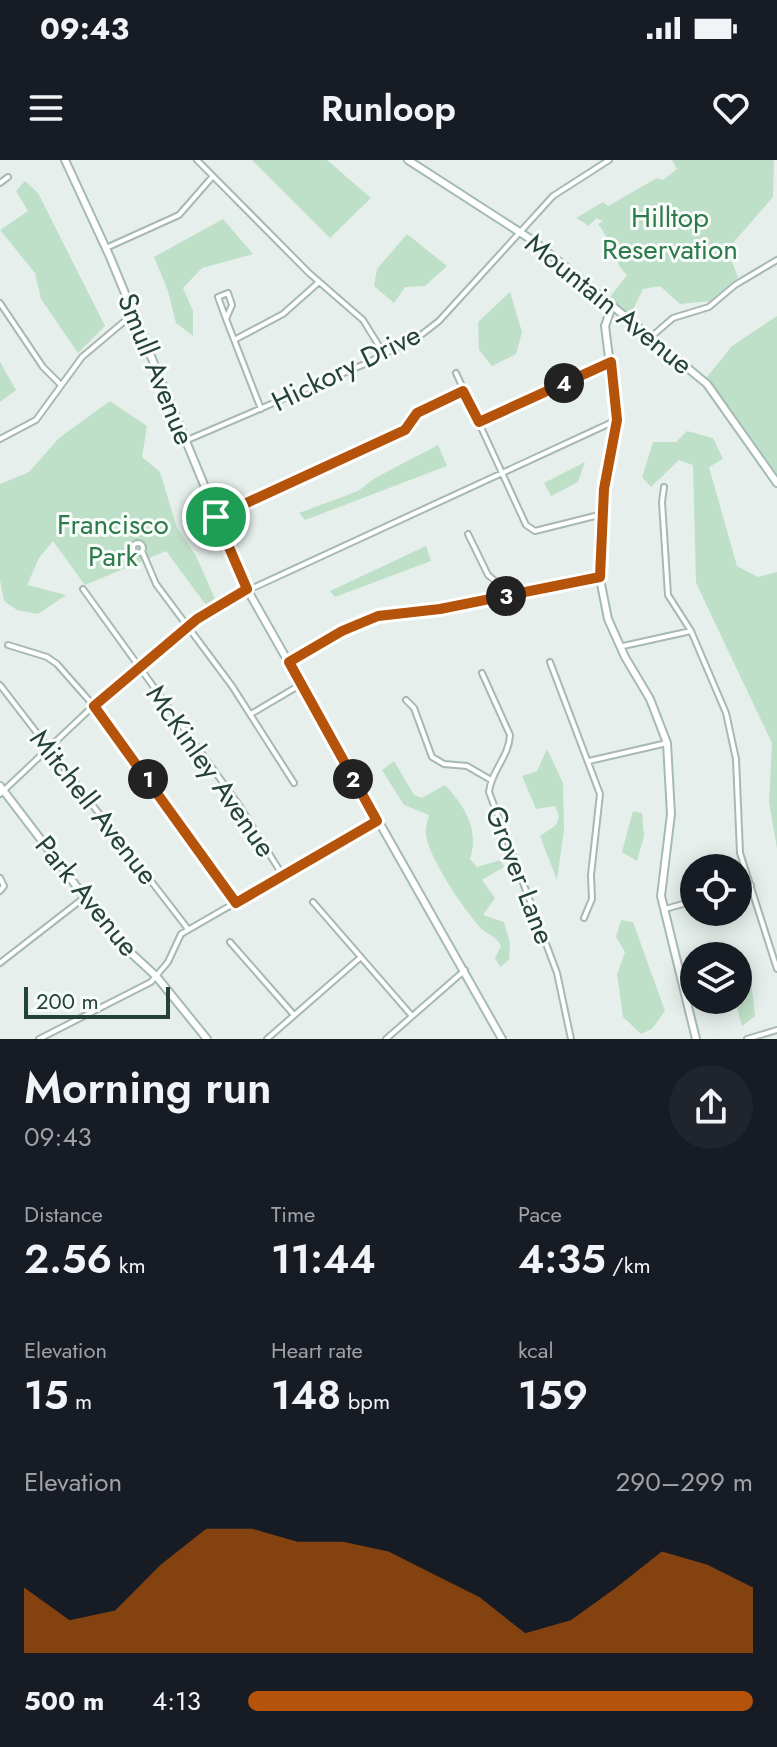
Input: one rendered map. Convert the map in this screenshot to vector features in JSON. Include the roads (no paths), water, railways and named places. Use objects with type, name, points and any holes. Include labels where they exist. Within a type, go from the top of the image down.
[{"type":"street","name":"Smull Avenue","points":[[65,160],[106,248],[247,589],[502,1039]]},
{"type":"street","points":[[197,160],[319,282],[370,328],[384,354]]},
{"type":"street","name":"Mountain Avenue","points":[[408,160],[521,232],[713,391],[777,483]]},
{"type":"street","name":"Hickory Drive","points":[[185,441],[421,335],[439,321],[553,196],[609,160]]},
{"type":"street","points":[[106,248],[179,215],[213,176]]},
{"type":"street","points":[[0,183],[8,177]]},
{"type":"street","points":[[649,339],[673,318],[709,307],[735,285],[777,260]]},
{"type":"street","points":[[236,339],[283,314],[319,282]]},
{"type":"street","points":[[226,319],[232,305],[228,293],[218,297],[218,302],[226,319],[236,339],[261,409]]},
{"type":"street","points":[[0,303],[43,367],[61,385]]},
{"type":"street","points":[[612,306],[605,326],[617,420],[603,514],[600,577],[608,619],[623,646],[625,657],[650,699],[667,743],[672,790],[660,884],[696,1039]]},
{"type":"street","points":[[0,439],[36,420],[82,357],[133,314]]},
{"type":"street","points":[[479,422],[611,362]]},
{"type":"street","points":[[456,373],[526,525],[535,531],[603,514]]},
{"type":"street","points":[[216,517],[405,430],[417,413],[463,391]]},
{"type":"street","points":[[1,790],[138,666],[187,626],[247,589],[617,420]]},
{"type":"street","points":[[664,487],[662,502],[668,595],[691,631],[713,676],[732,736],[740,854]]},
{"type":"street","points":[[468,534],[488,575],[512,595]]},
{"type":"street","points":[[142,551],[156,584],[250,715],[294,783]]},
{"type":"street","points":[[289,662],[342,631],[378,616],[512,595],[600,577]]},
{"type":"street","name":"McKinley Avenue","points":[[83,589],[239,805],[283,876]]},
{"type":"street","points":[[623,646],[691,631]]},
{"type":"street","points":[[8,645],[47,657],[94,706],[236,903]]},
{"type":"street","points":[[550,662],[589,761],[601,806],[591,875],[592,899],[584,918]]},
{"type":"street","name":"Grover Lane","points":[[482,673],[510,735],[506,755],[491,780],[491,800],[557,973],[571,1039]]},
{"type":"street","name":"Mitchell Avenue","points":[[0,685],[188,929]]},
{"type":"street","points":[[250,715],[300,685]]},
{"type":"street","points":[[406,700],[414,708],[432,757],[444,764],[467,766],[491,780]]},
{"type":"street","points":[[589,761],[667,743]]},
{"type":"street","name":"Park Avenue","points":[[1,790],[122,945],[156,976],[207,1039]]},
{"type":"street","points":[[39,1039],[156,976],[170,959],[176,939],[188,929],[377,821]]},
{"type":"street","points":[[0,878],[4,886],[0,891]]},
{"type":"street","points":[[752,888],[777,969]]},
{"type":"street","points":[[0,963],[85,897]]},
{"type":"street","points":[[313,902],[412,1016]]},
{"type":"street","points":[[665,909],[680,905]]},
{"type":"street","points":[[230,942],[294,1015]]},
{"type":"street","points":[[267,1039],[361,957]]},
{"type":"street","points":[[386,1039],[465,970]]},
{"type":"street","points":[[747,1039],[777,1030]]},
{"type":"park label","name":"Hilltop Reservation","points":[[670,233]]},
{"type":"park label","name":"Francisco Park","points":[[113,540]]}]
